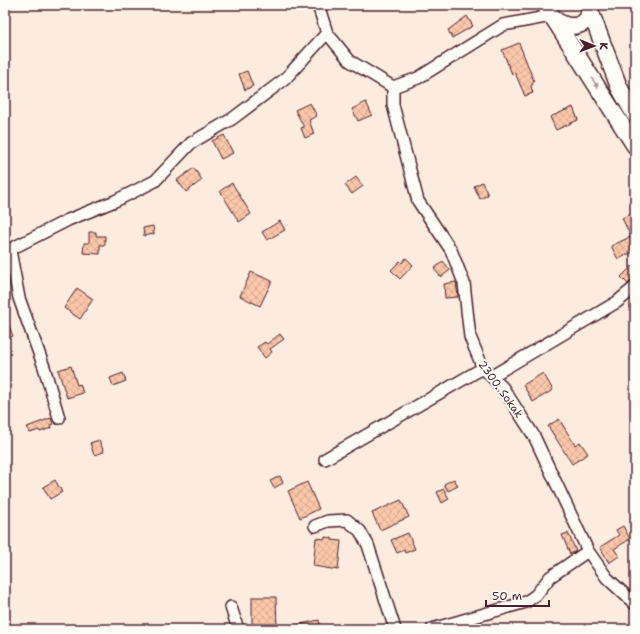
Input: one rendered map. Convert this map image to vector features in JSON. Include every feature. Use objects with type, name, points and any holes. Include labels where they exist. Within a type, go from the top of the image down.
[{"type":"highway","points":[[549,9],[559,24],[570,27],[576,26],[585,19],[588,14],[588,5]]},
{"type":"highway","points":[[588,5],[619,87],[635,115]]},
{"type":"highway","points":[[549,9],[635,146]]},
{"type":"street","points":[[318,5],[327,33],[350,61],[393,87],[418,78],[503,24],[549,9]]},
{"type":"street","points":[[60,418],[44,367],[19,298],[8,251],[68,220],[115,201],[155,181],[191,144],[232,119],[285,79],[327,33]]},
{"type":"street","name":"2300. Sokak","points":[[393,87],[393,105],[418,201],[451,250],[464,283],[470,336],[483,368],[503,388],[534,436],[588,551],[607,578],[635,604]]},
{"type":"street","points":[[492,376],[616,302],[635,287]]},
{"type":"street","points":[[325,459],[483,368]]},
{"type":"street","points":[[315,526],[328,521],[347,520],[360,531],[368,545],[395,629]]},
{"type":"street","points":[[432,629],[526,602],[536,595],[550,576],[588,551]]},
{"type":"street","points":[[231,607],[238,629]]},
{"type":"building","points":[[467,16],[473,26],[452,38],[448,30]]},
{"type":"building","points":[[519,43],[534,81],[531,87],[533,93],[525,96],[515,73],[512,74],[502,50]]},
{"type":"building","points":[[247,71],[253,86],[245,90],[239,74]]},
{"type":"building","points":[[366,102],[372,115],[358,121],[352,109]]},
{"type":"building","points":[[310,103],[317,116],[309,120],[314,134],[305,138],[301,128],[304,127],[295,110]]},
{"type":"building","points":[[573,107],[578,120],[556,130],[550,117]]},
{"type":"building","points":[[224,135],[233,153],[221,159],[212,141]]},
{"type":"building","points":[[194,168],[202,180],[186,192],[177,180]]},
{"type":"building","points":[[356,177],[363,186],[352,194],[345,185]]},
{"type":"building","points":[[482,182],[488,195],[480,199],[474,186]]},
{"type":"building","points":[[232,183],[251,214],[239,222],[220,191]]},
{"type":"building","points":[[635,212],[635,233],[630,235],[622,218]]},
{"type":"building","points":[[280,221],[285,230],[267,240],[262,232]]},
{"type":"building","points":[[153,226],[154,234],[144,236],[143,228]]},
{"type":"building","points":[[89,232],[96,232],[96,236],[105,236],[105,245],[100,245],[100,254],[83,253],[84,243],[89,243]]},
{"type":"building","points":[[630,237],[635,251],[618,259],[611,246]]},
{"type":"building","points":[[406,258],[413,265],[400,279],[391,270],[400,261],[402,263]]},
{"type":"building","points":[[443,261],[450,270],[441,277],[434,269]]},
{"type":"building","points":[[632,266],[635,270],[635,277],[628,284],[621,277]]},
{"type":"building","points":[[251,272],[272,281],[260,306],[240,296]]},
{"type":"building","points":[[456,282],[458,297],[445,298],[444,284]]},
{"type":"building","points":[[77,288],[93,299],[80,319],[64,308]]},
{"type":"building","points":[[5,316],[13,336],[5,339]]},
{"type":"building","points":[[280,334],[284,339],[270,349],[272,352],[265,358],[257,347],[265,342],[267,344]]},
{"type":"building","points":[[71,366],[77,385],[80,384],[83,393],[67,398],[58,370]]},
{"type":"building","points":[[123,373],[126,381],[113,386],[110,378]]},
{"type":"building","points":[[543,373],[553,390],[533,402],[523,385]]},
{"type":"building","points":[[51,418],[53,424],[50,425],[51,428],[40,432],[39,430],[30,433],[27,427]]},
{"type":"building","points":[[559,419],[575,445],[580,442],[588,454],[572,464],[548,426]]},
{"type":"building","points":[[99,440],[104,452],[94,455],[90,443]]},
{"type":"building","points":[[280,476],[283,483],[274,488],[270,481]]},
{"type":"building","points":[[454,479],[458,486],[448,491],[444,484]]},
{"type":"building","points":[[55,480],[62,492],[50,499],[43,487]]},
{"type":"building","points":[[307,482],[319,509],[300,518],[288,491]]},
{"type":"building","points":[[444,489],[449,499],[442,503],[437,492]]},
{"type":"building","points":[[401,500],[409,517],[380,530],[372,513]]},
{"type":"building","points":[[623,526],[630,539],[614,549],[619,556],[609,563],[600,547],[619,535],[616,530]]},
{"type":"building","points":[[408,533],[415,549],[405,553],[404,550],[397,553],[391,540]]},
{"type":"building","points":[[568,533],[576,551],[570,554],[562,535]]},
{"type":"building","points":[[325,537],[332,538],[332,540],[341,541],[338,570],[313,566],[316,538],[325,539]]},
{"type":"building","points":[[252,597],[276,597],[277,628],[252,628]]},
{"type":"building","points":[[319,620],[321,629],[292,629],[292,626]]}]
